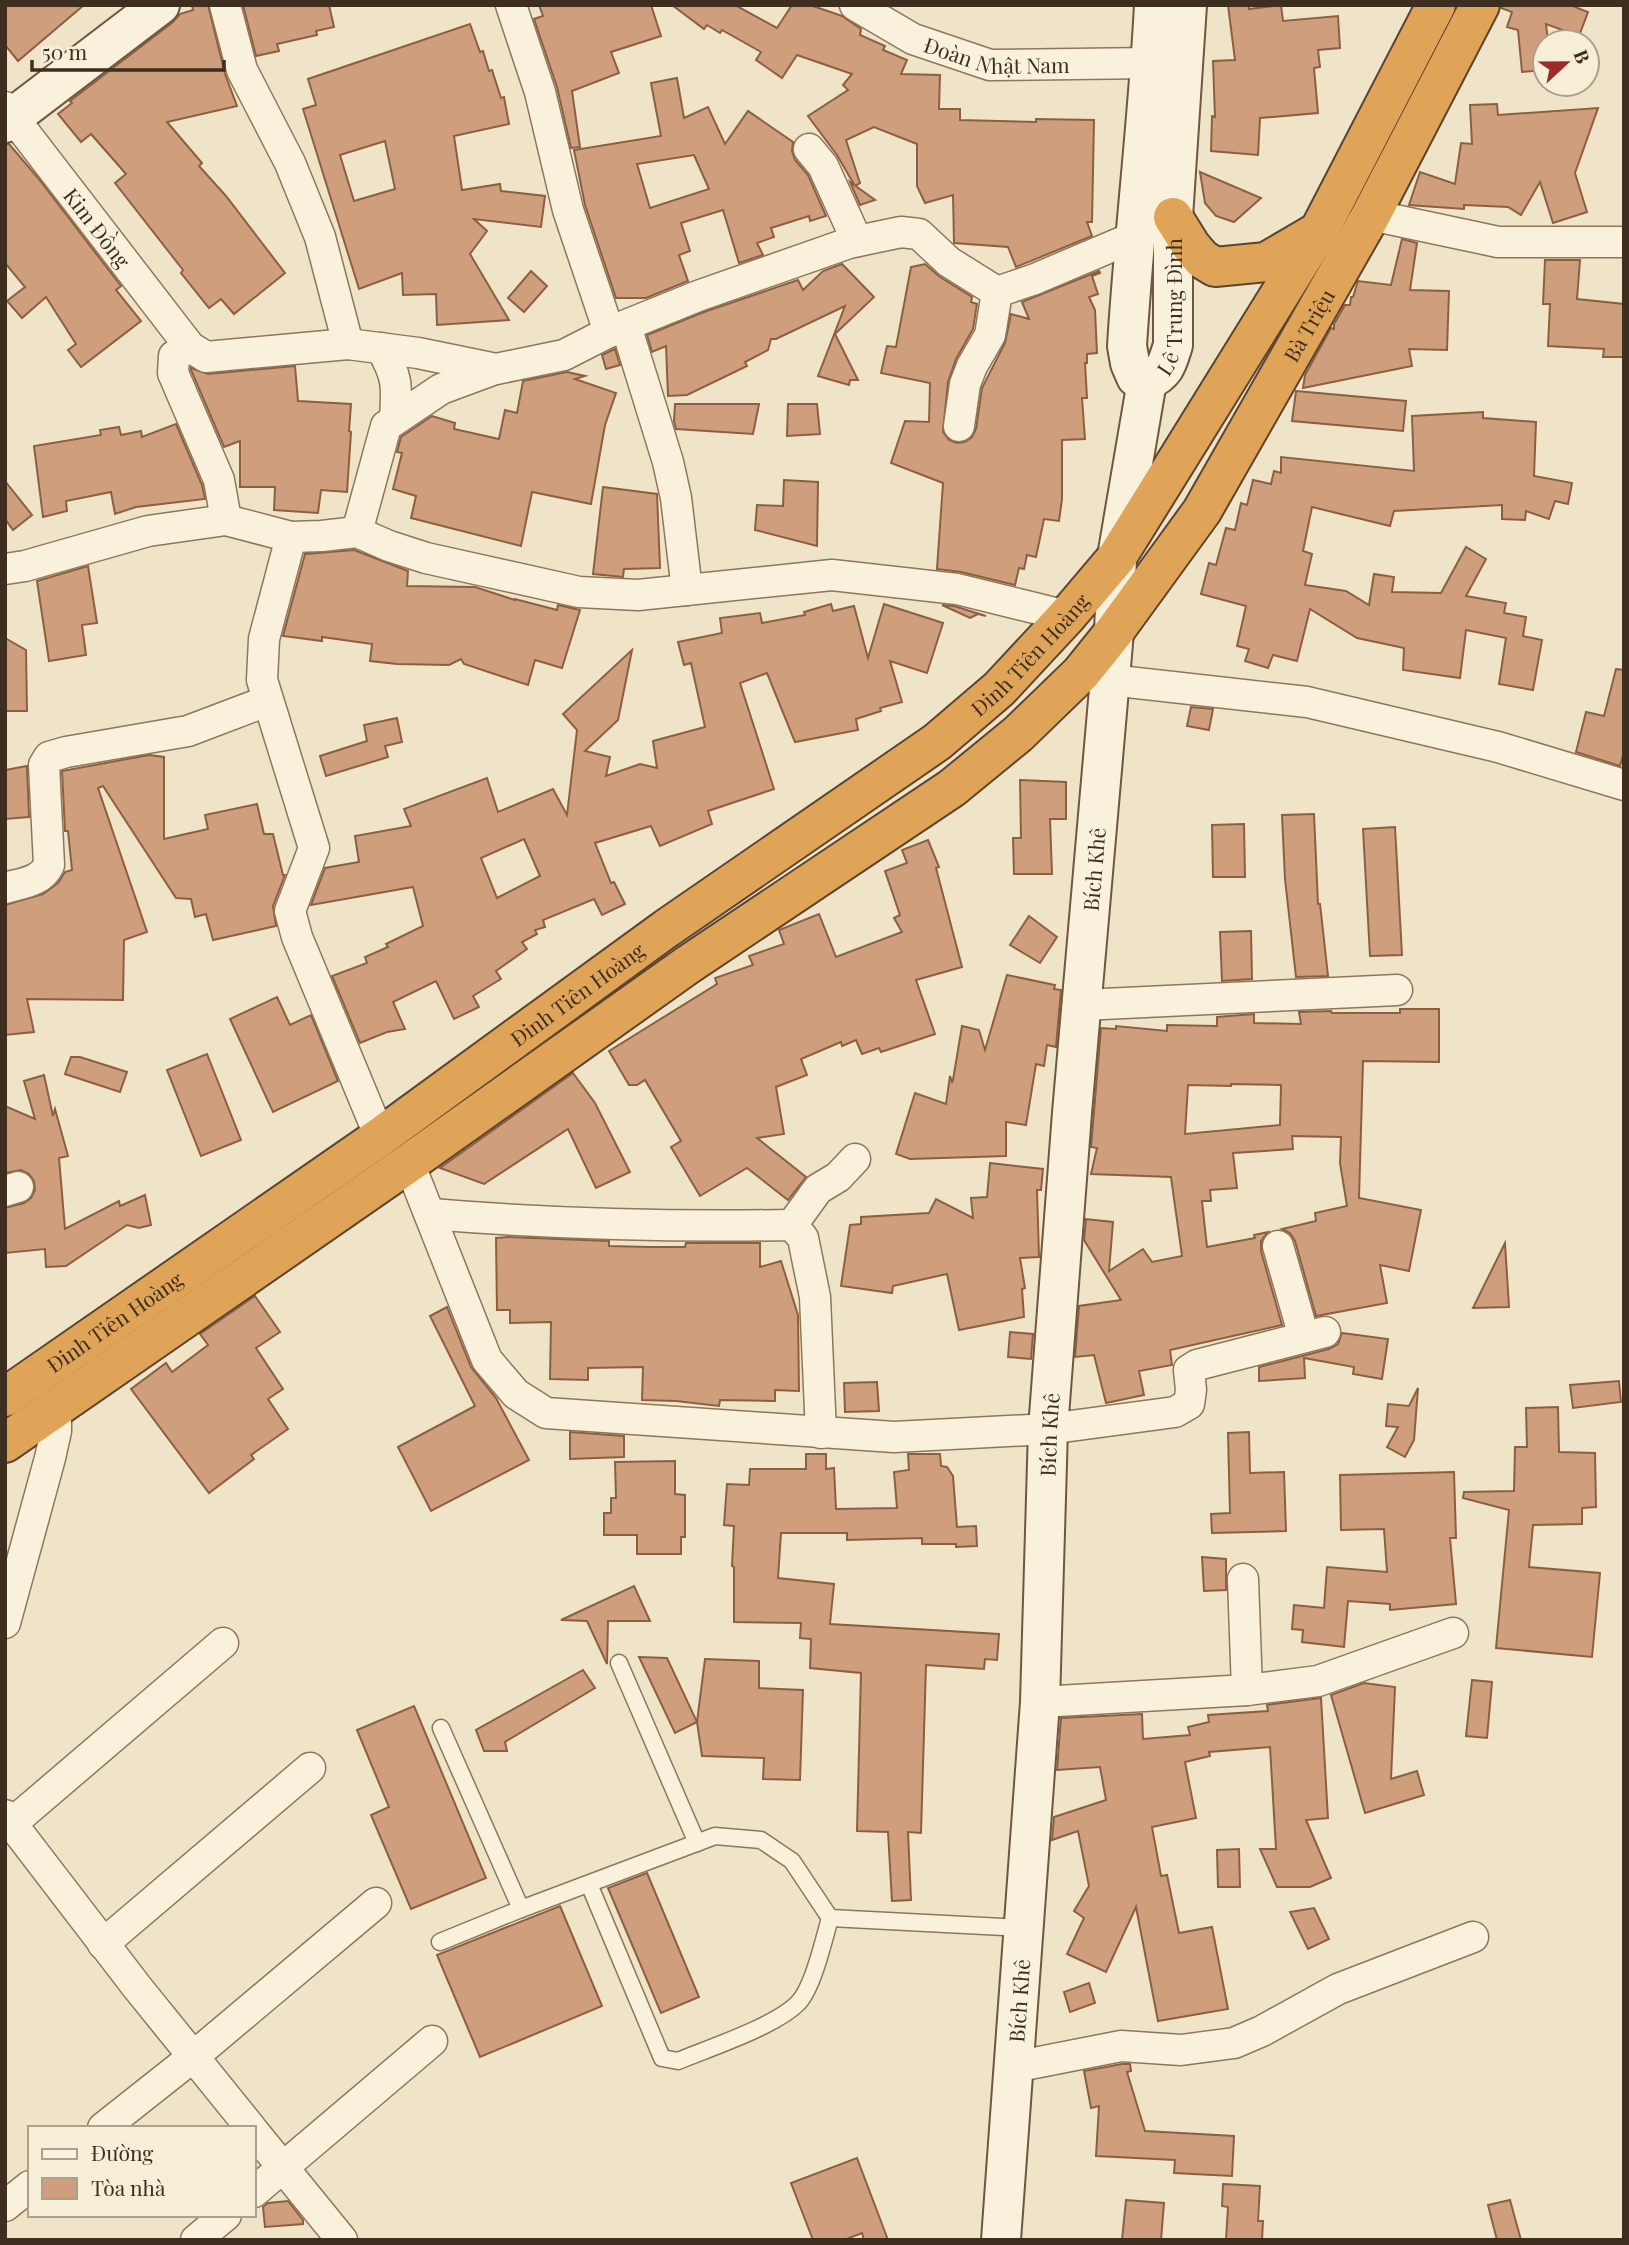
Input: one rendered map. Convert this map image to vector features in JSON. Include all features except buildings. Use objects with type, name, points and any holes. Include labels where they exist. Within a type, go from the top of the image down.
[{"type":"highway","name":"Bà Triệu","points":[[1117,556],[1319,231],[1436,5]]},
{"type":"highway","name":"Bà Triệu","points":[[1114,632],[1202,511],[1371,215],[1480,5]]},
{"type":"highway","points":[[1173,217],[1191,246],[1202,259],[1215,267],[1265,262],[1319,231]]},
{"type":"highway","name":"Đinh Tiên Hoàng","points":[[5,1397],[380,1137],[667,928],[937,742],[999,690],[1067,616],[1117,556]]},
{"type":"highway","name":"Đinh Tiên Hoàng","points":[[5,1443],[409,1163],[689,964],[952,788],[1018,734],[1081,673],[1114,632]]},
{"type":"main road","points":[[8,115],[160,5]]},
{"type":"main road","name":"Lê Trung Đình","points":[[1154,5],[1127,346],[1136,377],[1147,381],[1159,375],[1167,364],[1173,345],[1173,217],[1187,5]]},
{"type":"main road","name":"Bích Khê","points":[[1001,2240],[1040,1702],[1048,1429],[1114,632],[1117,556],[1147,381]]},
{"type":"street","points":[[225,5],[242,69],[290,163],[320,237],[348,344]]},
{"type":"street","points":[[511,5],[540,92],[568,210],[618,329],[668,462],[676,498],[687,590]]},
{"type":"street","name":"Đoàn Nhật Nam","points":[[855,5],[913,39],[990,65],[1151,63]]},
{"type":"street","name":"Kim Đồng","points":[[8,115],[190,347]]},
{"type":"street","points":[[809,149],[823,166],[857,241]]},
{"type":"street","points":[[1371,215],[1498,242],[1624,242]]},
{"type":"street","points":[[358,532],[386,426],[441,389],[496,369],[564,355],[698,296],[857,241],[901,232],[919,234],[948,262],[996,292]]},
{"type":"street","points":[[996,292],[1035,279],[1134,237]]},
{"type":"street","points":[[959,426],[965,384],[990,335],[996,292]]},
{"type":"street","points":[[226,520],[219,480],[173,373],[174,356],[190,347],[206,357],[348,344],[496,369]]},
{"type":"street","points":[[381,348],[397,386],[395,419]]},
{"type":"street","points":[[5,569],[25,566],[148,531],[226,520],[291,537],[358,532],[388,546],[426,558],[579,592],[638,595],[832,575],[957,589],[1067,616]]},
{"type":"street","points":[[291,537],[264,639],[262,680],[314,848],[290,911],[297,937],[380,1137]]},
{"type":"street","points":[[1110,680],[1307,702],[1499,747],[1624,785]]},
{"type":"street","points":[[5,888],[39,878],[45,874],[49,865],[44,765],[49,757],[188,731],[267,701]]},
{"type":"street","points":[[1082,1005],[1397,990]]},
{"type":"street","points":[[792,1225],[818,1189],[838,1177],[855,1159]]},
{"type":"street","points":[[409,1163],[487,1360],[516,1394],[546,1413],[894,1437],[1048,1429],[1175,1412],[1189,1404],[1189,1370],[1197,1365],[1315,1335],[1278,1246]]},
{"type":"street","points":[[431,1214],[524,1222],[792,1225],[803,1238],[815,1297],[821,1433]]},
{"type":"street","points":[[5,1623],[50,1458],[56,1431],[56,1407]]},
{"type":"street","points":[[1243,1579],[1247,1690]]},
{"type":"street","points":[[1040,1702],[1247,1690],[1318,1681],[1453,1633]]},
{"type":"street","points":[[223,1643],[8,1819],[103,1944],[249,2126]]},
{"type":"street","points":[[103,1944],[310,1768]]},
{"type":"street","points":[[106,2126],[194,2056],[376,1903]]},
{"type":"street","points":[[1014,2067],[1121,2046],[1181,2050],[1234,2043],[1262,2031],[1338,1989],[1473,1937]]},
{"type":"street","points":[[256,2190],[432,2041]]},
{"type":"street","points":[[256,2135],[342,2240]]},
{"type":"street","points":[[5,2206],[28,2188]]},
{"type":"street","points":[[196,2240],[224,2217]]},
{"type":"lane","points":[[619,1663],[697,1843]]},
{"type":"lane","points":[[441,1728],[521,1909]]},
{"type":"lane","points":[[440,1942],[715,1836],[761,1840],[792,1861],[830,1918]]},
{"type":"lane","points":[[589,1884],[662,2058],[678,2061],[779,2018],[800,2001],[815,1968],[830,1918]]},
{"type":"lane","points":[[830,1918],[1022,1928]]}]
